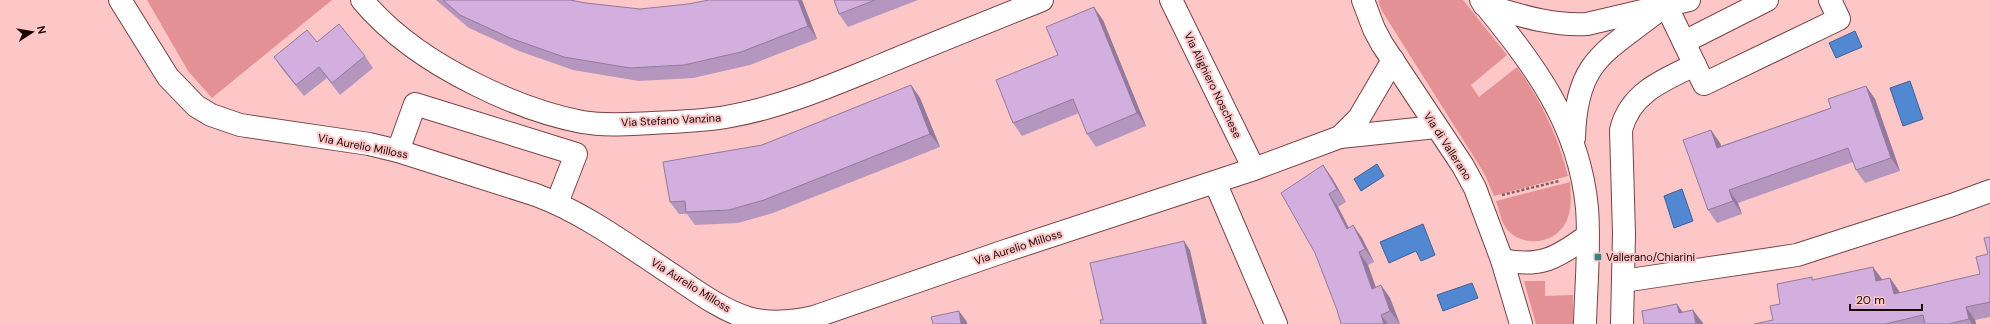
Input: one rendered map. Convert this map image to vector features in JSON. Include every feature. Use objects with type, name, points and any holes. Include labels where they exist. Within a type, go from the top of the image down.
[{"type":"street","name":"Via Aurelio Milloss","points":[[120,0],[168,77],[183,94],[206,112],[240,125],[369,144],[398,151],[558,203],[583,217],[722,306],[749,318],[784,322],[814,317],[1005,251],[1254,169],[1340,137],[1436,127]]},
{"type":"street","name":"Via Stefano Vanzina","points":[[362,0],[390,28],[435,63],[491,92],[561,117],[595,123],[678,122],[725,117],[754,111],[809,94],[1042,0]]},
{"type":"street","name":"Via Alighiero Noschese","points":[[1171,0],[1254,169]]},
{"type":"street","name":"Via di Vallerano","points":[[1363,0],[1374,29],[1392,60],[1475,188],[1502,260],[1521,324]]},
{"type":"street","points":[[1483,2],[1543,22],[1572,25],[1587,24],[1668,2],[1689,0]]},
{"type":"street","points":[[1684,42],[1767,0]]},
{"type":"street","points":[[1668,2],[1684,42],[1704,84],[1839,19],[1830,0]]},
{"type":"street","points":[[1483,2],[1547,88],[1561,114],[1573,147],[1585,193],[1587,236],[1585,324]]},
{"type":"street","points":[[1573,147],[1576,102],[1587,72],[1605,52],[1668,2]]},
{"type":"street","name":"Via Aurelio Milloss","points":[[1340,137],[1359,118],[1392,60]]},
{"type":"street","points":[[1622,324],[1624,234],[1621,130],[1623,122],[1630,108],[1640,96],[1662,82],[1695,65]]},
{"type":"street","points":[[512,134],[521,103]]},
{"type":"street","points":[[398,151],[415,104],[576,154],[558,203]]},
{"type":"street","points":[[1215,182],[1276,324]]},
{"type":"street","points":[[1623,281],[1797,256],[1990,191]]},
{"type":"street","points":[[1502,260],[1520,263],[1543,261],[1560,255],[1587,236]]},
{"type":"path","points":[[1501,196],[1562,180]]},
{"type":"shaded area","points":[[147,0],[332,0],[212,98],[188,71]]},
{"type":"shaded area","points":[[1463,0],[1507,55],[1471,85],[1479,97],[1517,67],[1534,93],[1548,119],[1568,176],[1494,196],[1484,173],[1382,11],[1378,1]]},
{"type":"shaded area","points":[[1570,182],[1571,203],[1568,217],[1561,230],[1546,239],[1529,241],[1520,239],[1506,228],[1501,218],[1496,201]]},
{"type":"shaded area","points":[[1524,281],[1545,281],[1545,296],[1573,295],[1573,324],[1536,324]]},
{"type":"water","points":[[1855,31],[1862,47],[1836,58],[1829,43]]},
{"type":"water","points":[[1910,81],[1923,119],[1903,126],[1890,88]]},
{"type":"water","points":[[1377,164],[1384,176],[1361,191],[1354,179]]},
{"type":"water","points":[[1682,189],[1693,221],[1674,228],[1664,196]]},
{"type":"water","points":[[1423,224],[1435,255],[1421,261],[1416,251],[1389,263],[1380,242]]},
{"type":"water","points":[[1472,283],[1478,298],[1443,311],[1437,295]]},
{"type":"building","points":[[443,0],[570,0],[640,9],[688,4],[709,0],[798,0],[808,26],[741,52],[684,65],[630,68],[564,57],[510,38],[460,15]]},
{"type":"building","points":[[834,0],[875,0],[839,14]]},
{"type":"building","points":[[1094,7],[1137,113],[1087,134],[1073,99],[1013,123],[996,80],[1058,55],[1046,27]]},
{"type":"building","points":[[339,24],[365,56],[332,83],[319,67],[296,85],[274,57],[307,30],[317,42]]},
{"type":"building","points":[[911,85],[930,134],[764,200],[729,210],[686,212],[685,201],[670,202],[663,162],[762,145]]},
{"type":"building","points":[[1866,86],[1891,158],[1856,170],[1848,148],[1729,190],[1733,201],[1708,210],[1683,140],[1711,130],[1717,148],[1831,108],[1828,99]]},
{"type":"building","points":[[1323,165],[1337,189],[1329,194],[1347,229],[1353,225],[1365,249],[1359,252],[1372,289],[1381,285],[1390,311],[1381,315],[1384,324],[1341,324],[1315,253],[1281,193]]},
{"type":"building","points":[[1990,237],[1990,302],[1966,307],[1969,319],[1948,324],[1925,324],[1923,315],[1885,324],[1754,324],[1773,320],[1770,306],[1780,304],[1777,284],[1812,277],[1812,280],[1873,267],[1876,281],[1890,278],[1894,294],[1980,274],[1976,257],[1988,254],[1984,238]]},
{"type":"building","points":[[1184,241],[1203,324],[1101,324],[1100,320],[1103,320],[1090,263]]},
{"type":"building","points":[[1677,304],[1679,313],[1693,310],[1696,324],[1644,324],[1642,311]]},
{"type":"building","points":[[959,311],[961,324],[933,324],[931,317]]},
{"type":"place","name":"Vallerano/Chiarini","points":[[1598,257]]}]
